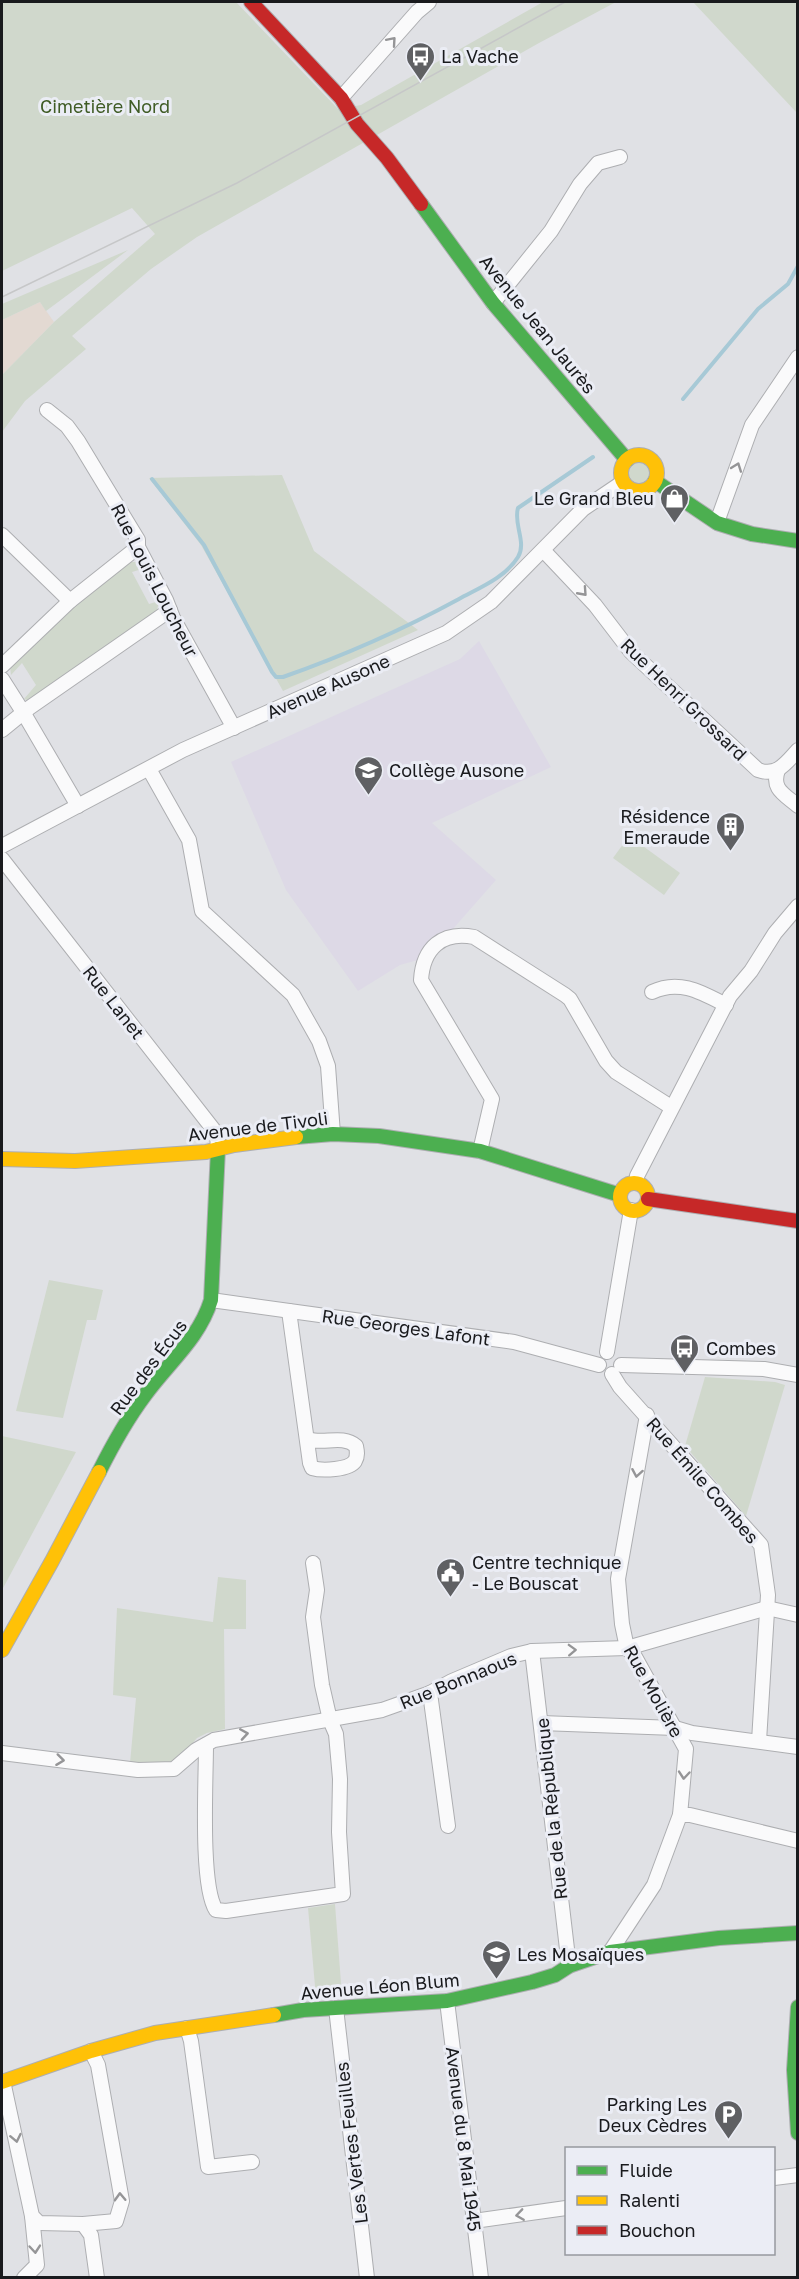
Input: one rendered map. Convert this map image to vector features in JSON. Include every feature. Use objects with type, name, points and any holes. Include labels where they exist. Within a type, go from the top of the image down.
[{"type":"street","name":"Avenue Jean Jaurès","points":[[251,2],[341,98],[357,109],[378,140],[381,150],[444,233],[493,303],[627,460]]},
{"type":"street","points":[[341,98],[417,12],[429,2]]},
{"type":"street","points":[[493,303],[551,231],[580,184],[598,163],[620,157]]},
{"type":"street","points":[[717,522],[752,424],[798,357]]},
{"type":"street","name":"Rue Louis Loucheur","points":[[47,410],[67,426],[78,441],[138,540],[138,547],[170,610],[234,728]]},
{"type":"street","points":[[638,455],[649,458],[656,468],[655,481],[649,488],[639,491],[630,489],[623,482],[621,470],[627,460],[638,455]]},
{"type":"street","points":[[655,481],[673,489],[717,522],[776,538],[798,541]]},
{"type":"street","name":"Avenue Ausone","points":[[2,846],[149,769],[234,728],[446,633],[491,602],[582,510],[623,482]]},
{"type":"street","points":[[2,535],[70,601]]},
{"type":"street","points":[[2,666],[70,601],[138,547]]},
{"type":"street","name":"Rue Henri Grossard","points":[[543,550],[595,605],[631,652],[666,686],[758,770],[767,773],[778,770]]},
{"type":"street","points":[[2,730],[23,712],[170,610]]},
{"type":"street","points":[[2,679],[78,806]]},
{"type":"street","points":[[798,750],[778,770],[775,780],[777,788],[798,806]]},
{"type":"street","points":[[149,769],[189,840],[202,911],[293,995],[319,1041],[328,1066],[333,1134]]},
{"type":"street","name":"Rue Lanet","points":[[2,859],[217,1134],[218,1149]]},
{"type":"street","points":[[636,1183],[639,1172],[671,1107],[730,996],[751,971],[775,933],[798,906]]},
{"type":"street","points":[[480,1151],[492,1099],[421,980],[423,962],[428,953],[446,937],[461,934],[474,937],[565,994],[606,1061],[616,1072],[671,1107]]},
{"type":"street","points":[[652,992],[665,986],[680,986],[726,1005]]},
{"type":"street","name":"Avenue de Tivoli","points":[[2,1159],[75,1161],[206,1152],[276,1139],[333,1134],[379,1136],[480,1151],[620,1195]]},
{"type":"street","name":"Rue des Écus","points":[[2,1650],[126,1425],[144,1396],[205,1319],[211,1300],[218,1149]]},
{"type":"street","points":[[636,1183],[624,1187],[620,1195],[624,1206],[631,1210],[640,1209],[648,1199]]},
{"type":"street","points":[[636,1183],[646,1190],[648,1199]]},
{"type":"street","points":[[648,1199],[798,1221]]},
{"type":"street","points":[[631,1210],[607,1352],[600,1358],[599,1365],[605,1373],[617,1370],[764,1369],[798,1375]]},
{"type":"street","name":"Rue Georges Lafont","points":[[211,1300],[514,1342],[599,1365]]},
{"type":"street","points":[[290,1311],[308,1439]]},
{"type":"street","points":[[607,1352],[618,1355],[617,1370]]},
{"type":"street","name":"Rue Émile Combes","points":[[617,1370],[620,1387],[761,1545],[768,1595],[759,1741]]},
{"type":"street","name":"Rue Molière","points":[[610,1952],[654,1885],[680,1815],[686,1749],[635,1657],[627,1648],[622,1624],[618,1579],[647,1415]]},
{"type":"street","points":[[206,1745],[207,1871],[210,1901],[216,1910],[226,1911],[343,1894],[339,1832],[340,1779],[336,1734],[330,1720],[322,1685],[313,1617],[317,1590],[313,1563]]},
{"type":"street","name":"Rue Bonnaous","points":[[2,1753],[138,1770],[174,1769],[196,1750],[214,1740],[382,1710],[430,1694],[452,1681],[511,1656],[531,1651],[627,1648],[767,1608],[798,1615]]},
{"type":"street","name":"Rue de la République","points":[[531,1651],[542,1723],[569,1966]]},
{"type":"street","points":[[430,1694],[448,1826]]},
{"type":"street","points":[[542,1723],[675,1728],[692,1733],[798,1747]]},
{"type":"street","points":[[680,1815],[797,1836]]},
{"type":"street","name":"Avenue Léon Blum","points":[[2,2082],[91,2051],[155,2033],[303,2010],[447,2001],[532,1982],[610,1952],[719,1938],[798,1933]]},
{"type":"street","name":"Avenue du 8 Mai 1945","points":[[447,2001],[482,2277]]},
{"type":"street","points":[[798,2007],[794,2034],[793,2070],[798,2133]]},
{"type":"street","name":"Les Vertes Feuilles","points":[[336,2008],[367,2277]]},
{"type":"street","points":[[187,2028],[191,2041],[208,2167],[252,2162]]},
{"type":"street","points":[[32,2216],[39,2223],[82,2224],[116,2221],[122,2201],[98,2065],[91,2051]]},
{"type":"street","points":[[2,2082],[32,2216],[37,2265],[24,2277]]},
{"type":"street","points":[[775,2178],[798,2175]]},
{"type":"street","points":[[474,2221],[565,2208]]},
{"type":"street","points":[[82,2224],[91,2235],[97,2277]]},
{"type":"shaded area","points":[[40,302],[54,322],[2,375],[2,320]]},
{"type":"shaded area","name":"Collège Ausone","points":[[479,641],[551,767],[432,823],[496,880],[452,930],[425,948],[418,960],[400,965],[358,991],[286,890],[231,762],[460,659]]},
{"type":"green space","name":"Cimetière Nord","points":[[2,2],[236,2],[338,109],[361,105],[543,2],[616,2],[539,43],[197,237],[151,269],[72,336],[86,349],[25,401],[2,432],[2,375],[54,322],[155,234],[132,208],[2,271]]},
{"type":"green space","points":[[693,2],[797,2],[797,113]]},
{"type":"green space","points":[[128,250],[46,311],[40,302],[2,320],[2,304]]},
{"type":"green space","points":[[635,463],[643,463],[649,469],[649,477],[643,483],[635,483],[629,477],[629,469]]},
{"type":"green space","points":[[282,475],[314,551],[418,630],[283,691],[201,545],[149,478]]},
{"type":"green space","points":[[127,562],[140,562],[142,569],[132,572],[149,604],[159,601],[157,610],[30,701],[24,699],[36,685],[22,663],[11,675],[10,666],[38,637]]},
{"type":"green space","points":[[629,836],[680,873],[664,895],[613,858]]},
{"type":"green space","points":[[49,1280],[103,1290],[96,1320],[87,1320],[63,1418],[16,1411]]},
{"type":"green space","points":[[705,1377],[775,1382],[785,1385],[746,1516],[685,1446]]},
{"type":"green space","points":[[2,1436],[76,1452],[2,1590]]},
{"type":"green space","points":[[218,1577],[246,1580],[246,1629],[224,1629],[225,1729],[197,1738],[183,1754],[169,1763],[130,1763],[136,1698],[113,1695],[117,1608],[213,1622]]},
{"type":"green space","points":[[335,1904],[342,1996],[316,1997],[308,1908]]},
{"type":"waterway","points":[[683,399],[758,309],[788,284],[798,266]]},
{"type":"waterway","points":[[152,479],[204,545],[272,672],[276,677],[283,677],[394,632],[499,577],[513,564],[520,551],[518,508],[593,457]]},
{"type":"tram line","points":[[2,297],[237,183],[565,2]]},
{"type":"traffic: fast","points":[[421,204],[493,303],[627,460]]},
{"type":"traffic: fast","points":[[655,481],[717,523],[752,534],[798,541]]},
{"type":"traffic: fast","points":[[296,1137],[333,1134],[379,1136],[480,1151],[620,1195]]},
{"type":"traffic: fast","points":[[99,1472],[138,1404],[191,1339],[206,1314],[211,1300],[218,1149]]},
{"type":"traffic: fast","points":[[274,2015],[303,2010],[447,2001],[532,1982],[610,1952],[719,1938],[798,1933]]},
{"type":"traffic: fast","points":[[798,2007],[794,2070],[798,2133]]},
{"type":"traffic: slow","points":[[639,455],[652,460],[657,473],[652,486],[639,491],[626,486],[621,473],[626,460],[639,455]]},
{"type":"traffic: slow","points":[[2,1159],[75,1161],[206,1152],[234,1145],[296,1137]]},
{"type":"traffic: slow","points":[[634,1183],[644,1187],[648,1197],[644,1207],[634,1211],[624,1207],[620,1197],[624,1187],[634,1183]]},
{"type":"traffic: slow","points":[[2,1650],[99,1472]]},
{"type":"traffic: slow","points":[[2,2082],[91,2051],[155,2033],[274,2015]]},
{"type":"traffic: jam","points":[[251,2],[341,98],[357,124],[387,158],[421,204]]},
{"type":"traffic: jam","points":[[648,1199],[798,1221]]},
{"type":"place","name":"La Vache","points":[[420,82]]},
{"type":"place","name":"Le Grand Bleu","points":[[675,524]]},
{"type":"place","name":"Collège Ausone","points":[[368,796]]},
{"type":"place","name":"Résidence Emeraude","points":[[731,852]]},
{"type":"place","name":"Combes","points":[[685,1374]]},
{"type":"place","name":"Centre technique - Le Bouscat","points":[[451,1598]]},
{"type":"place","name":"Les Mosaïques","points":[[496,1980]]},
{"type":"place","name":"Parking Les Deux Cèdres","points":[[728,2140]]}]
